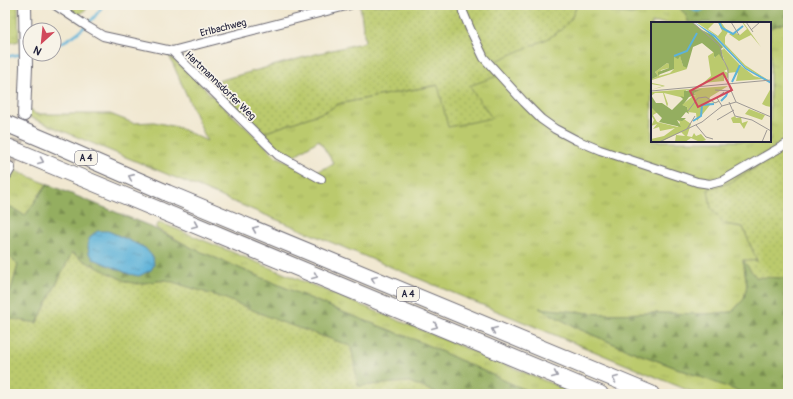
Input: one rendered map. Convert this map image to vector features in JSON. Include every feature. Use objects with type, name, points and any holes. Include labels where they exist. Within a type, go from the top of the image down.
[{"type":"highway","name":"A 4","points":[[5,123],[167,193],[651,394]]},
{"type":"highway","name":"A 4","points":[[5,146],[600,394]]},
{"type":"main road","points":[[24,115],[26,67],[25,5]]},
{"type":"street","name":"Hartmannsdorfer Weg","points":[[55,5],[104,36],[172,51],[278,154],[321,179]]},
{"type":"street","name":"Erlbachweg","points":[[172,51],[350,5]]},
{"type":"street","points":[[462,5],[463,12],[470,29],[484,58],[541,119],[555,129],[576,140],[608,153],[697,182],[710,184],[722,181],[788,143]]},
{"type":"green space","points":[[5,5],[18,5],[19,41],[5,44]]},
{"type":"green space","points":[[61,5],[91,5],[78,16]]},
{"type":"green space","points":[[360,5],[577,5],[571,19],[561,30],[547,39],[487,64],[497,76],[469,86],[492,118],[448,127],[438,85],[338,104],[327,111],[263,133],[210,83],[365,42]]},
{"type":"green space","points":[[577,5],[606,5],[612,12],[639,13],[646,5],[677,5],[685,14],[689,22],[651,22],[651,142],[771,142],[771,28],[788,22],[788,149],[729,183],[708,189],[724,224],[743,227],[757,261],[743,260],[747,285],[744,299],[732,312],[706,314],[601,314],[541,309],[579,329],[626,349],[746,394],[697,394],[29,117],[31,109],[35,114],[110,114],[133,123],[154,122],[177,127],[207,141],[169,55],[277,157],[315,172],[334,164],[319,140],[292,157],[281,151],[263,133],[327,111],[338,104],[439,85],[491,118],[468,86],[487,64],[571,19]]},
{"type":"green space","points":[[606,5],[646,5],[638,13],[630,14],[612,12]]},
{"type":"green space","points":[[677,5],[788,5],[788,22],[771,28],[771,22],[689,22],[685,14]]},
{"type":"green space","points":[[788,149],[788,278],[756,277],[743,260],[757,261],[743,227],[724,224],[711,208],[708,189],[729,183]]},
{"type":"green space","points":[[12,169],[47,184],[25,216],[5,203],[5,184]]},
{"type":"green space","points":[[47,184],[147,225],[192,248],[340,311],[418,341],[534,394],[439,394],[409,382],[358,386],[351,346],[281,322],[226,299],[166,280],[138,284],[127,282],[88,263],[72,253],[37,323],[5,318],[5,311],[18,265],[5,252],[5,203],[25,216]],"holes":[[[108,231],[145,248],[129,274],[94,259],[89,253],[88,246]]]},
{"type":"green space","points":[[159,222],[577,394],[534,394],[418,341],[340,311],[192,248],[156,228]]},
{"type":"green space","points":[[5,252],[18,265],[5,311]]},
{"type":"green space","points":[[72,253],[88,263],[127,282],[138,284],[166,280],[226,299],[281,322],[351,346],[358,386],[409,382],[439,394],[5,394],[5,318],[37,323]]},
{"type":"green space","points":[[743,260],[756,277],[788,278],[788,394],[746,394],[626,349],[579,329],[539,308],[601,314],[706,314],[732,312],[744,299],[747,285]]},
{"type":"water","points":[[98,231],[108,231],[145,248],[153,257],[154,265],[151,270],[139,276],[129,274],[94,259],[89,253],[89,239]]},
{"type":"waterway","points":[[62,42],[88,24],[103,5]]},
{"type":"waterway","points":[[685,5],[699,11],[712,5]]},
{"type":"waterway","points":[[5,57],[22,54]]},
{"type":"tunnel","points":[[9,168],[22,123]]}]
